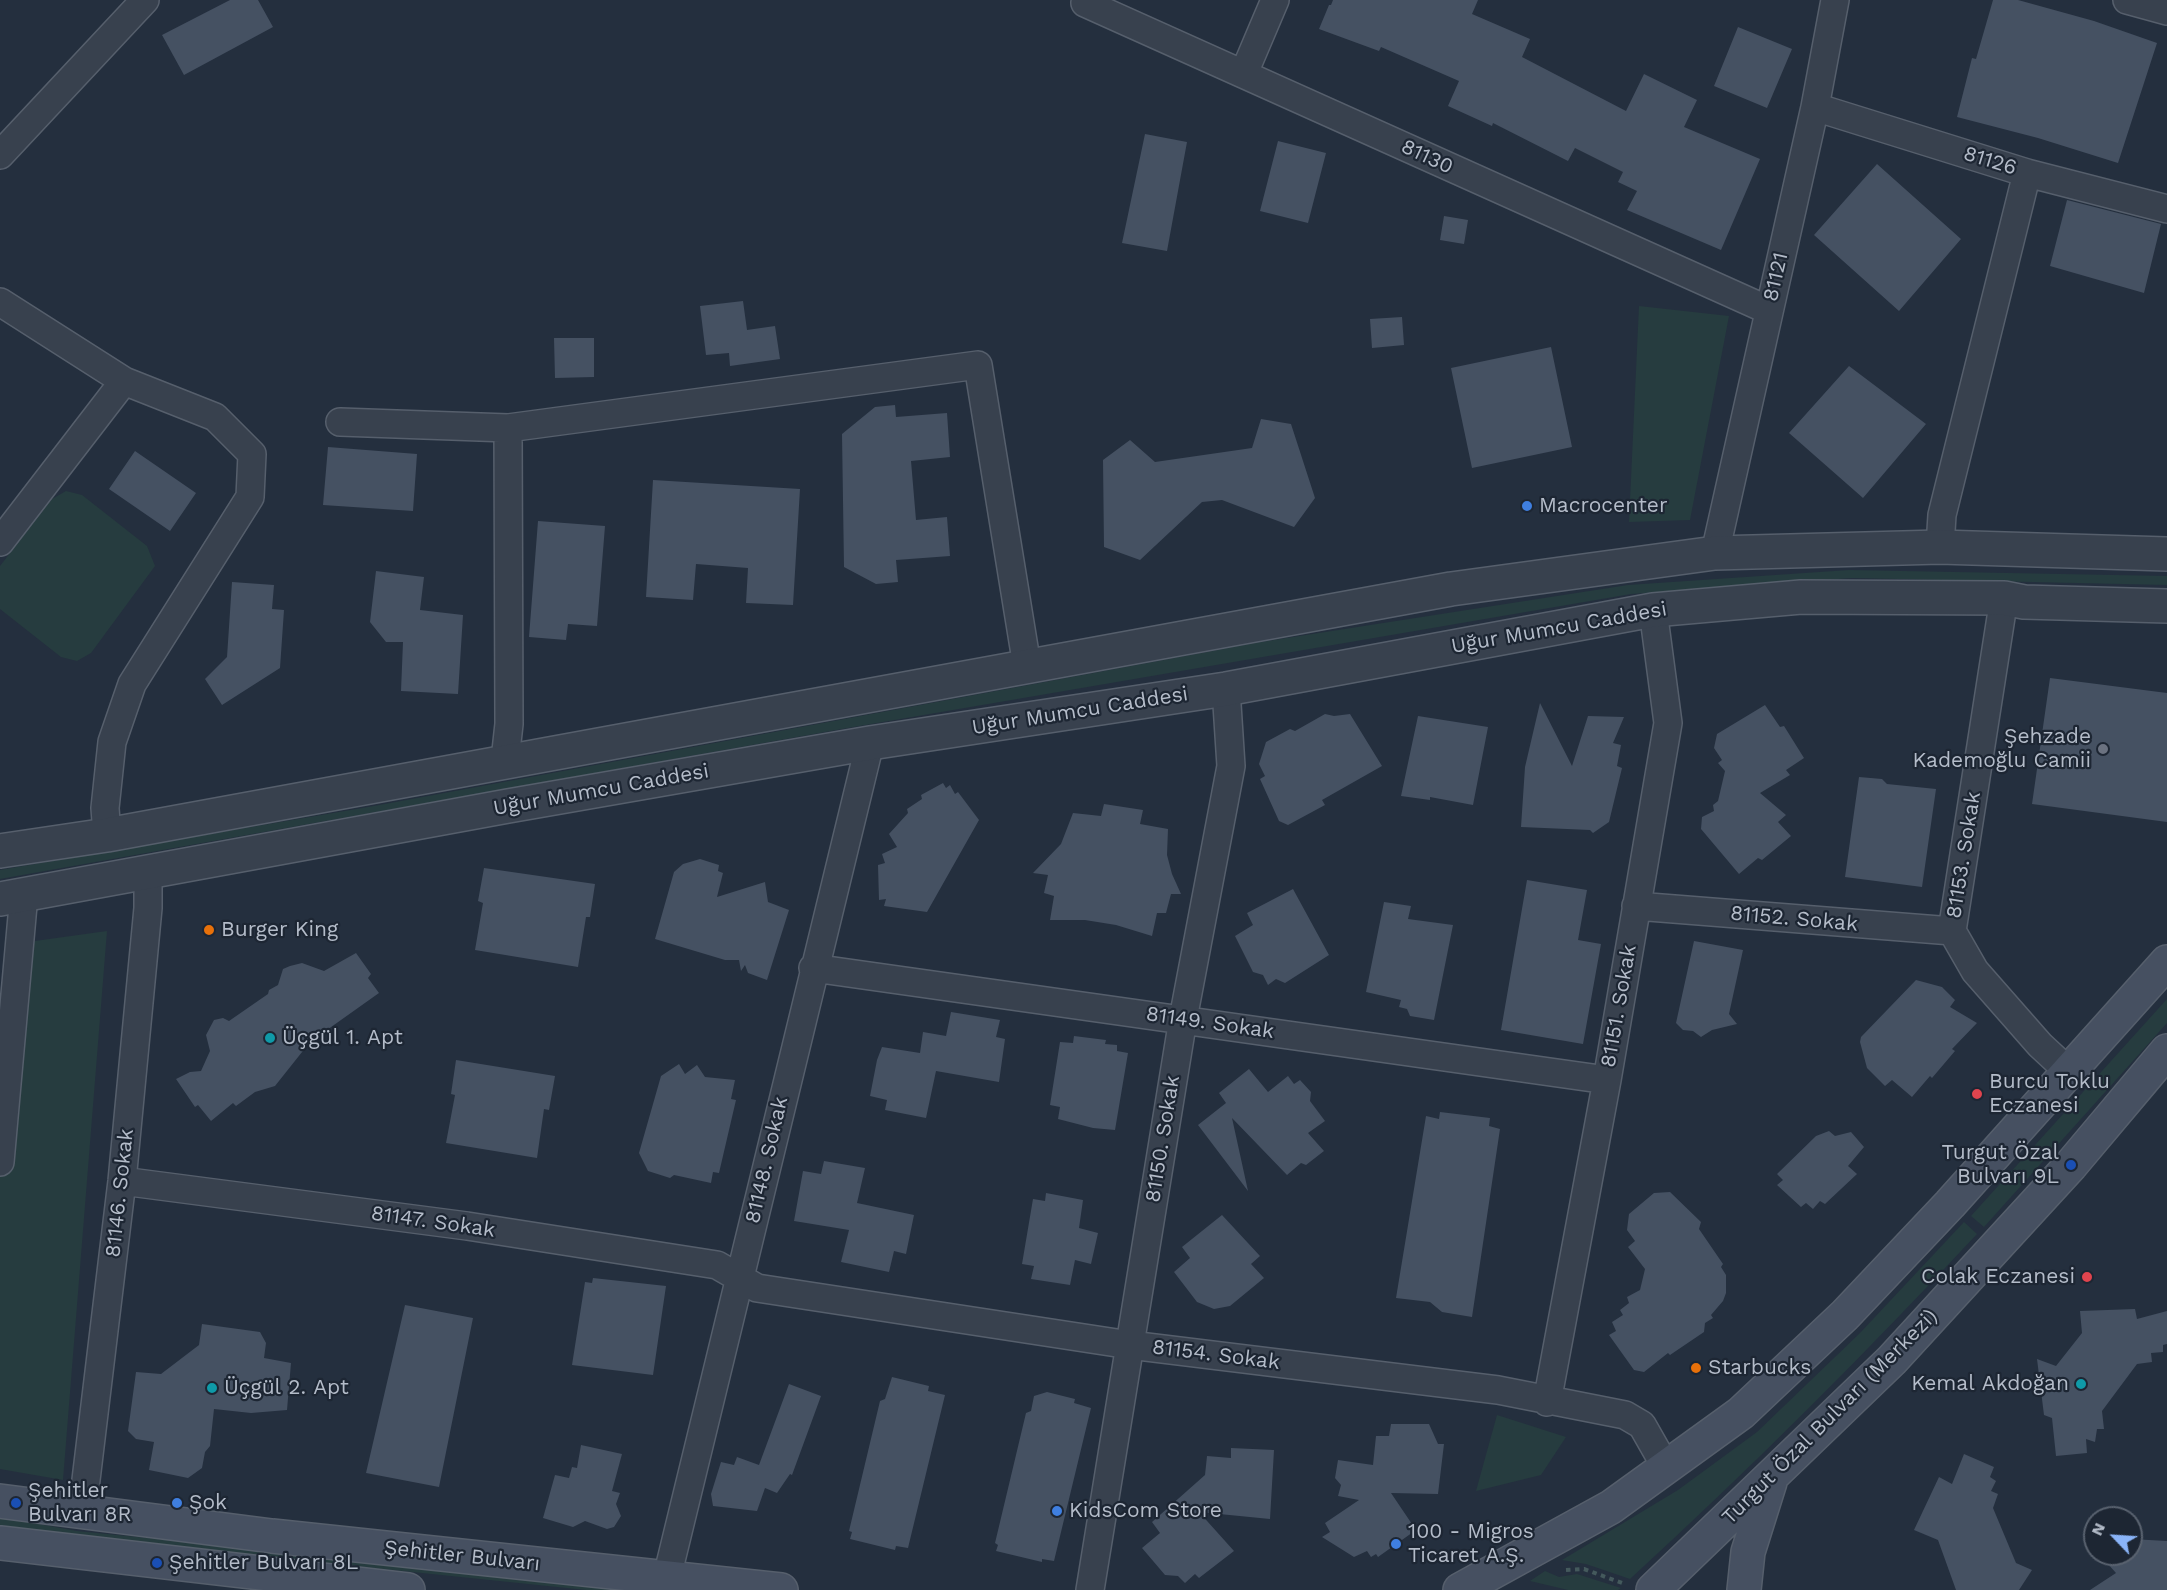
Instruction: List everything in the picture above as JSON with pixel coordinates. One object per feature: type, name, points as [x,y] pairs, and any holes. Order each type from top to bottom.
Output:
[{"type":"main road","points":[[1460,1590],[1611,1507],[1667,1469],[1741,1413],[1845,1315],[1950,1204],[2167,962]]},
{"type":"main road","name":"Turgut Özal Bulvarı (Merkezi)","points":[[1640,1587],[1771,1478],[1892,1360],[2081,1153],[2167,1051]]},
{"type":"main road","points":[[2081,1153],[2167,1076]]},
{"type":"main road","points":[[1744,1590],[1748,1552],[1771,1478]]},
{"type":"main road","name":"Şehitler Bulvarı","points":[[0,1501],[82,1513],[781,1590]]},
{"type":"main road","name":"Şehitler Bulvarı","points":[[0,1543],[331,1586],[408,1590]]},
{"type":"street","points":[[0,155],[145,0]]},
{"type":"street","points":[[1244,73],[1275,0]]},
{"type":"street","points":[[2127,0],[2167,11]]},
{"type":"street","name":"81121","points":[[1716,553],[1768,310],[1815,107],[1830,2]]},
{"type":"street","name":"81130","points":[[1085,3],[1768,310]]},
{"type":"street","name":"81126","points":[[1815,107],[2027,173],[2167,209]]},
{"type":"street","points":[[1940,547],[1942,514],[2027,173]]},
{"type":"street","points":[[0,302],[124,381],[214,417],[252,454],[250,497],[132,684],[112,742],[105,808],[106,835]]},
{"type":"street","points":[[340,422],[508,428],[978,365],[1027,666]]},
{"type":"street","points":[[0,542],[124,381]]},
{"type":"street","points":[[505,760],[509,724],[508,428]]},
{"type":"street","points":[[0,851],[106,835],[505,760],[1450,589],[1716,553],[1940,547],[2167,554]]},
{"type":"street","name":"Uğur Mumcu Caddesi","points":[[12,897],[870,743],[1226,689],[1653,610],[1801,597],[2004,598],[2024,603],[2167,606]]},
{"type":"street","name":"81153. Sokak","points":[[2004,598],[1952,931],[1975,971],[2040,1045],[2068,1071]]},
{"type":"street","name":"81151. Sokak","points":[[1547,1401],[1607,1080],[1668,723],[1653,610]]},
{"type":"street","name":"81150. Sokak","points":[[1090,1590],[1183,1019],[1231,766],[1226,689]]},
{"type":"street","name":"81148. Sokak","points":[[667,1578],[813,968],[870,743]]},
{"type":"street","name":"81146. Sokak","points":[[82,1513],[122,1181],[148,908],[148,872]]},
{"type":"street","points":[[0,1162],[12,897]]},
{"type":"street","name":"81152. Sokak","points":[[1636,906],[1952,931]]},
{"type":"street","name":"81149. Sokak","points":[[813,968],[1607,1080]]},
{"type":"street","name":"81147. Sokak","points":[[122,1181],[467,1226],[717,1265],[740,1276]]},
{"type":"street","name":"81154. Sokak","points":[[740,1276],[757,1288],[1130,1345],[1498,1390],[1625,1415],[1642,1425],[1667,1469]]},
{"type":"path","points":[[1562,1570],[1584,1569],[1640,1587]]},
{"type":"green space","points":[[1639,306],[1729,316],[1690,520],[1629,522]]},
{"type":"green space","points":[[66,491],[82,495],[147,546],[155,566],[91,653],[77,661],[61,657],[0,609],[0,566],[52,499]]},
{"type":"green space","points":[[1849,570],[2167,576],[2167,585],[1852,578],[1631,594],[842,729],[0,879],[0,870],[374,806],[1261,642],[1628,585]]},
{"type":"green space","points":[[107,931],[63,1480],[0,1469],[0,1062],[6,945]]},
{"type":"green space","points":[[2167,999],[2167,1023],[1984,1227],[1971,1216]]},
{"type":"green space","points":[[1964,1222],[1977,1234],[1806,1410],[1630,1579],[1586,1564],[1562,1560],[1678,1490],[1757,1432],[1860,1333]]},
{"type":"green space","points":[[1497,1415],[1566,1437],[1541,1475],[1476,1491]]},
{"type":"green space","points":[[0,1517],[77,1531],[674,1590],[586,1590],[75,1537],[0,1525]]},
{"type":"green space","points":[[1545,1571],[1559,1577],[1577,1574],[1621,1588],[1618,1590],[1568,1590],[1530,1581]]},
{"type":"building","points":[[230,0],[258,0],[273,27],[184,75],[162,35]]},
{"type":"building","points":[[1333,0],[1478,0],[1472,14],[1530,39],[1522,57],[1626,111],[1644,74],[1697,100],[1684,127],[1760,159],[1721,250],[1627,210],[1637,191],[1618,182],[1623,172],[1575,148],[1568,161],[1493,123],[1492,126],[1448,106],[1459,81],[1381,47],[1379,51],[1319,29]]},
{"type":"building","points":[[1993,0],[2018,0],[2094,21],[2157,43],[2118,163],[2038,138],[1957,117],[1972,58],[1976,59]]},
{"type":"building","points":[[1738,27],[1792,49],[1767,108],[1714,86]]},
{"type":"building","points":[[1145,134],[1187,142],[1167,251],[1122,243]]},
{"type":"building","points":[[1278,141],[1326,153],[1308,223],[1260,211]]},
{"type":"building","points":[[1877,164],[1961,239],[1899,311],[1814,235]]},
{"type":"building","points":[[2067,200],[2161,224],[2144,293],[2050,266]]},
{"type":"building","points":[[1444,216],[1468,220],[1464,244],[1440,240]]},
{"type":"building","points":[[743,301],[747,330],[775,326],[780,359],[730,366],[729,353],[706,355],[700,306]]},
{"type":"building","points":[[1402,317],[1404,345],[1372,348],[1370,319]]},
{"type":"building","points":[[554,338],[594,338],[594,377],[555,378]]},
{"type":"building","points":[[1551,347],[1572,447],[1472,468],[1451,368]]},
{"type":"building","points":[[1849,366],[1926,424],[1863,498],[1789,433]]},
{"type":"building","points":[[895,405],[896,417],[947,413],[950,457],[911,461],[916,520],[947,517],[950,556],[896,560],[898,582],[876,584],[844,567],[842,434],[875,407]]},
{"type":"building","points":[[1261,419],[1291,424],[1315,498],[1294,527],[1222,500],[1202,502],[1140,560],[1104,547],[1103,460],[1130,440],[1155,462],[1252,448]]},
{"type":"building","points":[[328,447],[417,454],[413,511],[323,505]]},
{"type":"building","points":[[135,451],[196,493],[170,531],[109,489]]},
{"type":"building","points":[[653,480],[800,489],[793,605],[746,603],[748,568],[696,564],[693,600],[646,597]]},
{"type":"building","points":[[538,521],[605,526],[597,626],[568,624],[566,640],[529,637]]},
{"type":"building","points":[[376,571],[424,577],[420,610],[463,615],[458,694],[401,691],[403,642],[386,642],[370,622]]},
{"type":"building","points":[[232,582],[274,585],[272,609],[284,610],[280,668],[222,705],[205,679],[227,657]]},
{"type":"building","name":"Şehzade Kademoğlu Camii","points":[[2050,678],[2167,693],[2167,822],[2032,804]]},
{"type":"building","points":[[1540,703],[1572,766],[1588,716],[1624,717],[1613,743],[1621,745],[1617,766],[1622,768],[1609,822],[1593,833],[1590,830],[1521,827],[1525,767]]},
{"type":"building","points":[[1765,705],[1780,727],[1784,726],[1804,758],[1786,770],[1790,775],[1760,793],[1786,815],[1778,822],[1791,836],[1762,860],[1758,858],[1739,874],[1701,829],[1702,817],[1714,811],[1713,805],[1718,801],[1725,771],[1718,763],[1722,760],[1714,748],[1717,734]]},
{"type":"building","points":[[1325,714],[1334,716],[1350,714],[1382,766],[1322,800],[1325,805],[1288,825],[1279,821],[1260,779],[1265,776],[1259,764],[1266,742],[1290,729],[1295,731]]},
{"type":"building","points":[[1418,716],[1488,727],[1473,805],[1430,797],[1430,800],[1401,796]]},
{"type":"building","points":[[1859,777],[1882,779],[1887,784],[1936,789],[1922,887],[1845,877]]},
{"type":"building","points":[[943,783],[946,788],[950,785],[955,794],[958,792],[979,820],[927,912],[884,906],[886,899],[879,900],[878,865],[885,863],[882,854],[897,847],[889,834],[908,813],[907,809],[922,799],[921,795]]},
{"type":"building","points":[[1104,804],[1143,810],[1140,824],[1168,829],[1167,855],[1181,894],[1171,894],[1166,913],[1157,913],[1152,936],[1116,925],[1085,920],[1050,920],[1054,896],[1044,893],[1048,875],[1033,873],[1061,844],[1073,813],[1101,816]]},
{"type":"building","points":[[700,859],[719,865],[718,871],[723,873],[717,897],[765,882],[768,902],[789,910],[767,980],[748,973],[745,965],[741,971],[739,960],[725,960],[655,939],[674,872],[683,864]]},
{"type":"building","points":[[484,868],[595,884],[590,917],[586,917],[578,967],[475,950],[483,903],[478,901]]},
{"type":"building","points":[[1527,880],[1587,890],[1578,940],[1601,944],[1583,1044],[1501,1030]]},
{"type":"building","points":[[1293,889],[1329,955],[1285,983],[1276,979],[1268,985],[1263,975],[1253,972],[1235,936],[1253,925],[1247,913]]},
{"type":"building","points":[[1384,902],[1411,906],[1408,919],[1453,925],[1434,1020],[1410,1016],[1407,1009],[1399,1007],[1401,1000],[1366,992]]},
{"type":"building","points":[[1694,941],[1743,950],[1729,1014],[1737,1024],[1712,1030],[1701,1037],[1693,1031],[1683,1030],[1676,1023]]},
{"type":"building","name":"Üçgül 1. Apt","points":[[356,953],[371,974],[368,978],[379,993],[310,1042],[275,1086],[255,1092],[236,1106],[233,1103],[211,1121],[198,1105],[195,1107],[176,1079],[190,1072],[201,1071],[210,1051],[206,1035],[214,1020],[223,1018],[229,1021],[268,994],[269,990],[278,985],[283,969],[302,963],[324,971]]},
{"type":"building","points":[[1916,980],[1942,987],[1955,1000],[1950,1007],[1977,1023],[1952,1049],[1955,1051],[1932,1078],[1930,1076],[1912,1097],[1892,1080],[1885,1086],[1867,1068],[1860,1042],[1861,1037]]},
{"type":"building","points":[[951,1012],[1000,1020],[996,1037],[1005,1039],[999,1082],[936,1071],[926,1118],[885,1110],[887,1100],[870,1096],[882,1047],[920,1053],[923,1032],[946,1036]]},
{"type":"building","points":[[1074,1036],[1106,1040],[1105,1044],[1117,1045],[1117,1051],[1128,1053],[1115,1130],[1093,1128],[1058,1119],[1060,1107],[1050,1105],[1060,1042],[1073,1043]]},
{"type":"building","points":[[456,1060],[555,1076],[549,1110],[544,1109],[537,1158],[446,1143],[455,1095],[451,1094]]},
{"type":"building","points":[[679,1064],[685,1074],[697,1065],[705,1077],[735,1080],[731,1099],[736,1100],[719,1173],[713,1172],[711,1183],[674,1175],[670,1178],[648,1171],[639,1153],[661,1076]]},
{"type":"building","points":[[1249,1069],[1268,1092],[1288,1076],[1294,1084],[1300,1080],[1311,1092],[1310,1101],[1325,1121],[1308,1133],[1324,1151],[1306,1165],[1301,1163],[1287,1175],[1232,1118],[1248,1191],[1198,1125],[1226,1103],[1219,1093]]},
{"type":"building","points":[[1440,1112],[1490,1118],[1489,1126],[1500,1129],[1472,1317],[1442,1312],[1430,1302],[1396,1298],[1426,1116],[1439,1119]]},
{"type":"building","points":[[1829,1131],[1835,1136],[1851,1132],[1864,1147],[1848,1166],[1857,1174],[1825,1204],[1820,1201],[1813,1209],[1806,1203],[1801,1207],[1777,1185],[1783,1180],[1777,1174],[1816,1136]]},
{"type":"building","points":[[824,1161],[865,1168],[857,1203],[914,1215],[906,1254],[894,1251],[889,1272],[841,1262],[849,1230],[794,1221],[803,1171],[821,1174]]},
{"type":"building","points":[[1670,1192],[1701,1222],[1699,1229],[1723,1264],[1721,1267],[1726,1275],[1726,1293],[1723,1301],[1711,1315],[1713,1318],[1705,1323],[1704,1332],[1670,1355],[1668,1353],[1644,1372],[1634,1370],[1609,1335],[1616,1331],[1612,1322],[1623,1315],[1620,1310],[1629,1303],[1627,1297],[1640,1290],[1645,1269],[1628,1247],[1635,1241],[1627,1230],[1629,1214],[1654,1193]]},
{"type":"building","points":[[1046,1193],[1083,1200],[1079,1228],[1098,1233],[1091,1264],[1075,1260],[1070,1285],[1031,1279],[1034,1266],[1022,1264],[1033,1199],[1045,1201]]},
{"type":"building","points":[[1222,1215],[1260,1256],[1251,1264],[1264,1278],[1230,1306],[1214,1309],[1197,1302],[1174,1272],[1190,1258],[1182,1247]]},
{"type":"building","points":[[593,1278],[666,1286],[653,1375],[572,1365],[585,1282],[592,1283]]},
{"type":"building","points":[[405,1305],[473,1318],[439,1487],[366,1473]]},
{"type":"building","name":"Kemal Akdoğan","points":[[2135,1309],[2137,1319],[2167,1311],[2167,1344],[2163,1345],[2163,1352],[2151,1353],[2152,1362],[2137,1364],[2102,1411],[2104,1429],[2097,1429],[2095,1442],[2086,1439],[2087,1453],[2056,1456],[2052,1418],[2044,1415],[2037,1359],[2056,1366],[2082,1333],[2080,1311]]},
{"type":"building","name":"Üçgül 2. Apt","points":[[202,1324],[260,1332],[266,1343],[264,1358],[291,1363],[287,1410],[251,1413],[214,1409],[210,1446],[205,1452],[202,1468],[188,1478],[149,1470],[154,1442],[136,1439],[128,1431],[136,1372],[161,1374],[199,1345]]},
{"type":"building","points":[[892,1377],[929,1386],[928,1391],[945,1395],[908,1548],[896,1546],[895,1550],[850,1539],[852,1532],[849,1531],[880,1401],[885,1399]]},
{"type":"building","points":[[789,1384],[821,1396],[792,1475],[790,1474],[777,1493],[765,1488],[757,1511],[713,1506],[711,1494],[721,1462],[734,1465],[737,1457],[759,1465]]},
{"type":"building","points":[[1047,1392],[1075,1399],[1074,1403],[1091,1408],[1054,1561],[1042,1559],[1042,1562],[996,1551],[998,1545],[995,1543],[1026,1413],[1031,1411],[1034,1396]]},
{"type":"building","points":[[1391,1424],[1429,1424],[1438,1444],[1444,1444],[1438,1494],[1391,1493],[1416,1530],[1378,1557],[1376,1554],[1371,1557],[1367,1551],[1354,1557],[1322,1537],[1330,1532],[1325,1523],[1359,1500],[1338,1496],[1341,1485],[1335,1478],[1338,1460],[1373,1465],[1376,1436],[1389,1436]]},
{"type":"building","points":[[581,1445],[622,1454],[612,1491],[620,1493],[616,1504],[621,1516],[614,1527],[607,1529],[585,1521],[573,1527],[543,1518],[555,1475],[569,1478],[572,1467],[577,1468]]},
{"type":"building","points":[[1231,1448],[1274,1450],[1270,1519],[1199,1512],[1234,1551],[1199,1578],[1195,1574],[1185,1583],[1178,1576],[1165,1575],[1142,1548],[1160,1533],[1152,1522],[1205,1475],[1207,1456],[1231,1458]]},
{"type":"building","name":"Kemal Akdoğan","points":[[1964,1454],[1994,1467],[1990,1477],[1996,1481],[1991,1491],[1998,1494],[1993,1508],[2016,1563],[2032,1570],[2019,1590],[1956,1590],[1938,1540],[1914,1530],[1939,1477],[1952,1484]]},
{"type":"building","points":[[2143,1540],[2167,1541],[2167,1590],[2090,1590],[2116,1573],[2110,1566],[2143,1566]]},
{"type":"place","name":"Macrocenter","points":[[1527,506]]},
{"type":"place","name":"Şehzade Kademoğlu Camii","points":[[2103,749]]},
{"type":"place","name":"Burger King","points":[[209,930]]},
{"type":"place","name":"Üçgül 1. Apt","points":[[270,1038]]},
{"type":"place","name":"Burcu Toklu Eczanesi","points":[[1977,1094]]},
{"type":"place","name":"Turgut Özal Bulvarı 9L","points":[[2071,1165]]},
{"type":"place","name":"Colak Eczanesi","points":[[2087,1277]]},
{"type":"place","name":"Starbucks","points":[[1696,1368]]},
{"type":"place","name":"Kemal Akdoğan","points":[[2081,1384]]},
{"type":"place","name":"Üçgül 2. Apt","points":[[212,1388]]},
{"type":"place","name":"Şehitler Bulvarı 8R","points":[[16,1503]]},
{"type":"place","name":"Şok","points":[[177,1503]]},
{"type":"place","name":"KidsCom Store","points":[[1057,1511]]},
{"type":"place","name":"100 - Migros Ticaret A.Ş.","points":[[1396,1544]]},
{"type":"place","name":"Şehitler Bulvarı 8L","points":[[157,1563]]}]
